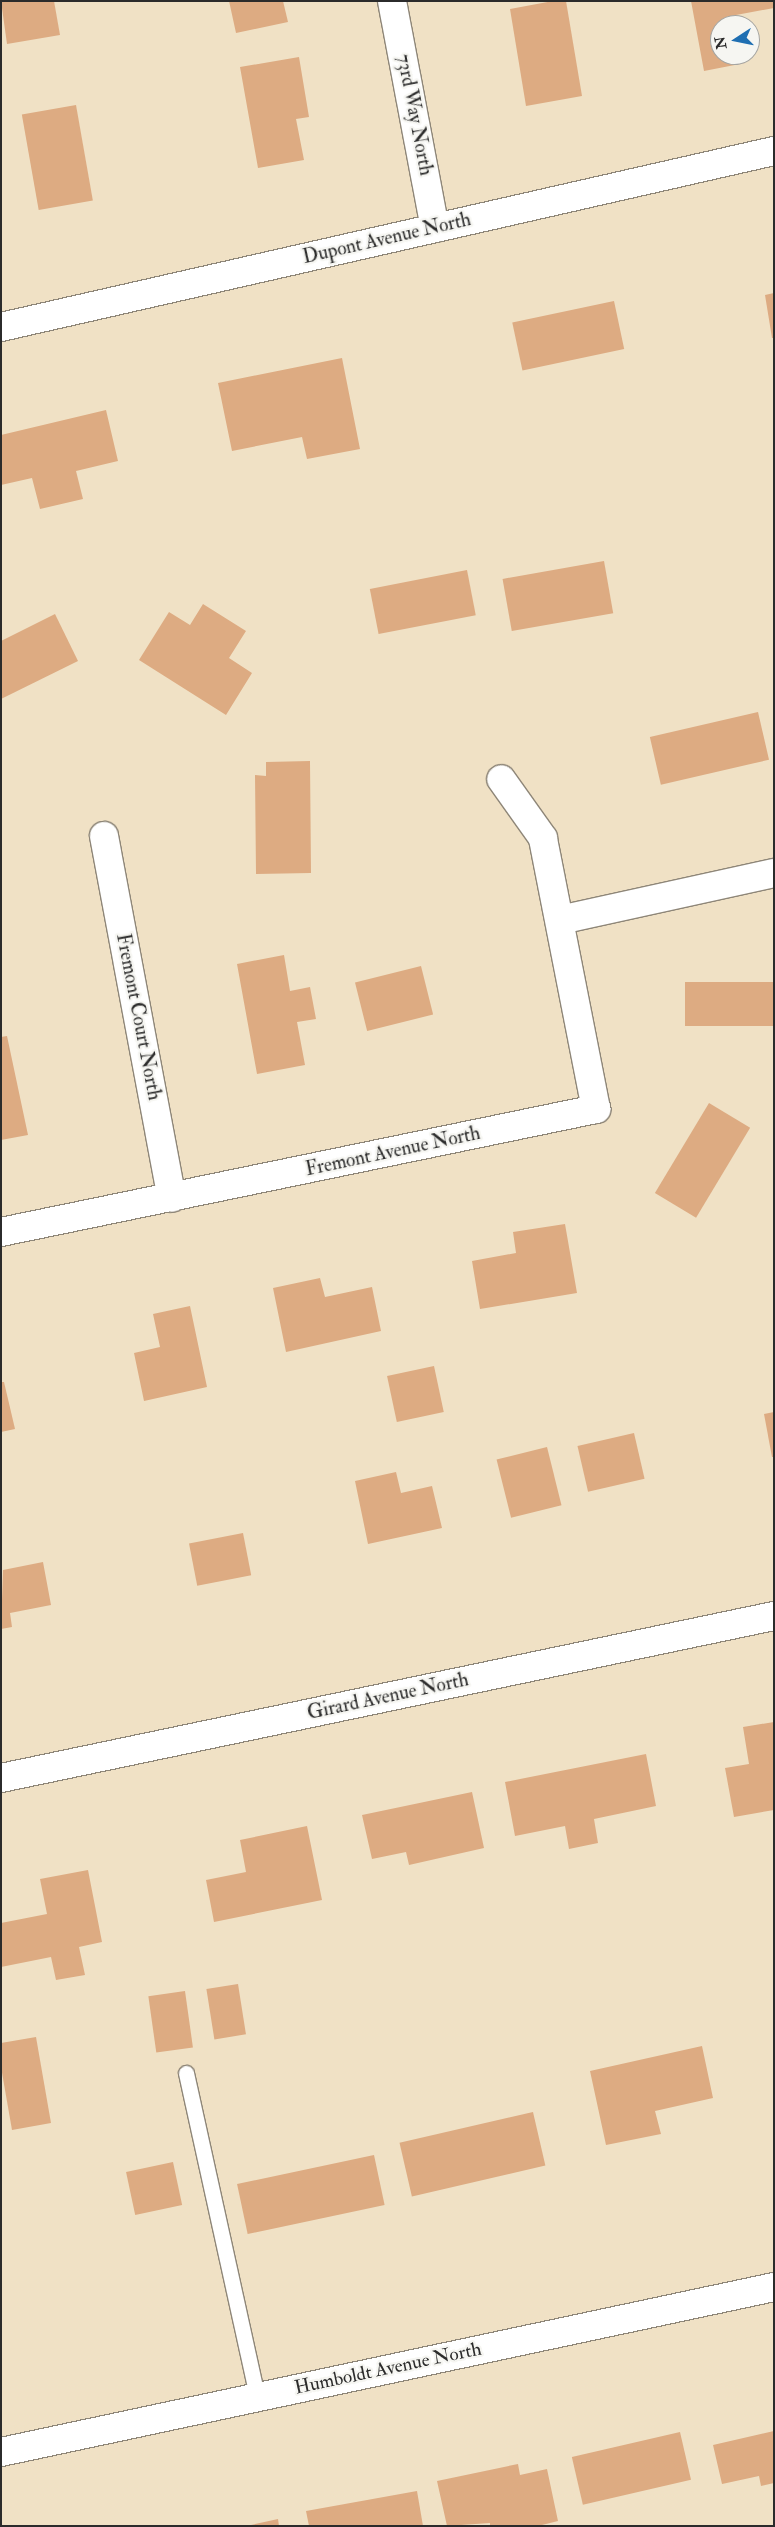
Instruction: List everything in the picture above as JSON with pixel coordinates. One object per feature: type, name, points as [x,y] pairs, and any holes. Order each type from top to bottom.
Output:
[{"type":"street","name":"73rd Way North","points":[[392,1],[435,228]]},
{"type":"street","name":"Dupont Avenue North","points":[[1,327],[774,151]]},
{"type":"street","name":"Fremont Avenue North","points":[[1,1232],[596,1109],[543,838],[501,780]]},
{"type":"street","name":"Fremont Court North","points":[[104,836],[172,1198]]},
{"type":"street","points":[[560,920],[774,873]]},
{"type":"street","name":"Girard Avenue North","points":[[1,1778],[774,1616]]},
{"type":"street","name":"Humboldt Avenue North","points":[[1,2452],[774,2287]]},
{"type":"lane","points":[[186,2073],[256,2397]]},
{"type":"building","points":[[1,1],[54,1],[60,35],[7,44]]},
{"type":"building","points":[[229,1],[283,1],[288,22],[236,33]]},
{"type":"building","points":[[553,1],[566,1],[582,96],[526,106],[510,9]]},
{"type":"building","points":[[691,1],[774,1],[774,8],[736,15],[710,15],[710,65],[735,65],[704,71]]},
{"type":"building","points":[[299,57],[309,117],[296,119],[304,160],[258,168],[240,67]]},
{"type":"building","points":[[76,105],[93,201],[39,210],[22,115]]},
{"type":"building","points":[[774,293],[774,338],[772,338],[765,295]]},
{"type":"building","points":[[614,301],[624,349],[522,371],[512,323]]},
{"type":"building","points":[[342,358],[360,449],[307,459],[302,437],[232,451],[218,383]]},
{"type":"building","points":[[106,410],[118,461],[76,471],[83,499],[40,509],[32,478],[1,485],[1,435]]},
{"type":"building","points":[[604,561],[613,613],[512,631],[503,579]]},
{"type":"building","points":[[467,570],[476,615],[379,634],[370,589]]},
{"type":"building","points":[[203,604],[246,631],[229,658],[252,673],[226,715],[139,660],[169,612],[190,625]]},
{"type":"building","points":[[55,614],[78,661],[1,699],[1,641]]},
{"type":"building","points":[[758,712],[769,760],[661,785],[650,737]]},
{"type":"building","points":[[310,761],[311,873],[256,874],[255,775],[266,776],[266,762]]},
{"type":"building","points":[[284,955],[290,991],[310,987],[316,1019],[297,1022],[305,1065],[257,1074],[237,964]]},
{"type":"building","points":[[421,966],[433,1015],[367,1031],[355,982]]},
{"type":"building","points":[[685,982],[774,982],[774,1026],[685,1026]]},
{"type":"building","points":[[7,1036],[28,1135],[1,1140],[1,1037]]},
{"type":"building","points":[[709,1103],[750,1128],[696,1218],[655,1193]]},
{"type":"building","points":[[565,1224],[577,1293],[480,1309],[472,1261],[516,1253],[513,1232]]},
{"type":"building","points":[[320,1278],[325,1297],[372,1287],[381,1331],[286,1352],[273,1288]]},
{"type":"building","points":[[190,1306],[207,1387],[144,1401],[134,1353],[160,1347],[153,1314]]},
{"type":"building","points":[[434,1366],[444,1412],[397,1422],[387,1376]]},
{"type":"building","points":[[1,1382],[4,1382],[15,1429],[1,1432]]},
{"type":"building","points":[[774,1412],[774,1457],[772,1457],[764,1414]]},
{"type":"building","points":[[634,1433],[645,1479],[588,1492],[577,1446]]},
{"type":"building","points":[[547,1447],[562,1505],[511,1518],[497,1460]]},
{"type":"building","points":[[396,1472],[401,1493],[432,1486],[442,1528],[368,1544],[355,1481]]},
{"type":"building","points":[[243,1533],[251,1575],[197,1586],[189,1543]]},
{"type":"building","points":[[43,1562],[51,1605],[10,1613],[12,1627],[1,1629],[3,1570]]},
{"type":"building","points":[[774,1722],[774,1810],[734,1817],[725,1768],[749,1764],[743,1727]]},
{"type":"building","points":[[646,1754],[656,1806],[594,1819],[598,1843],[569,1849],[565,1826],[515,1836],[505,1782]]},
{"type":"building","points":[[472,1792],[484,1848],[409,1865],[406,1852],[372,1859],[362,1815]]},
{"type":"building","points":[[307,1826],[322,1900],[214,1922],[206,1880],[246,1872],[240,1840]]},
{"type":"building","points":[[88,1870],[102,1942],[79,1947],[85,1975],[56,1980],[51,1957],[1,1967],[1,1923],[47,1914],[40,1879]]},
{"type":"building","points":[[238,1984],[246,2034],[214,2039],[206,1989]]},
{"type":"building","points":[[185,1991],[193,2047],[156,2053],[148,1996]]},
{"type":"building","points":[[36,2037],[51,2123],[12,2130],[1,2067],[1,2043]]},
{"type":"building","points":[[702,2046],[713,2098],[655,2111],[661,2134],[606,2145],[590,2071]]},
{"type":"building","points":[[533,2112],[545,2166],[412,2196],[400,2143]]},
{"type":"building","points":[[374,2155],[385,2205],[248,2234],[237,2184]]},
{"type":"building","points":[[173,2162],[182,2205],[135,2215],[126,2172]]},
{"type":"building","points":[[774,2431],[774,2483],[761,2486],[759,2476],[722,2484],[713,2445]]},
{"type":"building","points":[[680,2432],[691,2480],[583,2505],[572,2457]]},
{"type":"building","points":[[518,2464],[520,2475],[547,2469],[558,2521],[538,2526],[490,2526],[490,2523],[447,2526],[437,2481]]},
{"type":"building","points":[[417,2491],[423,2526],[309,2526],[306,2511]]},
{"type":"building","points":[[278,2519],[279,2526],[251,2526],[251,2525]]}]
